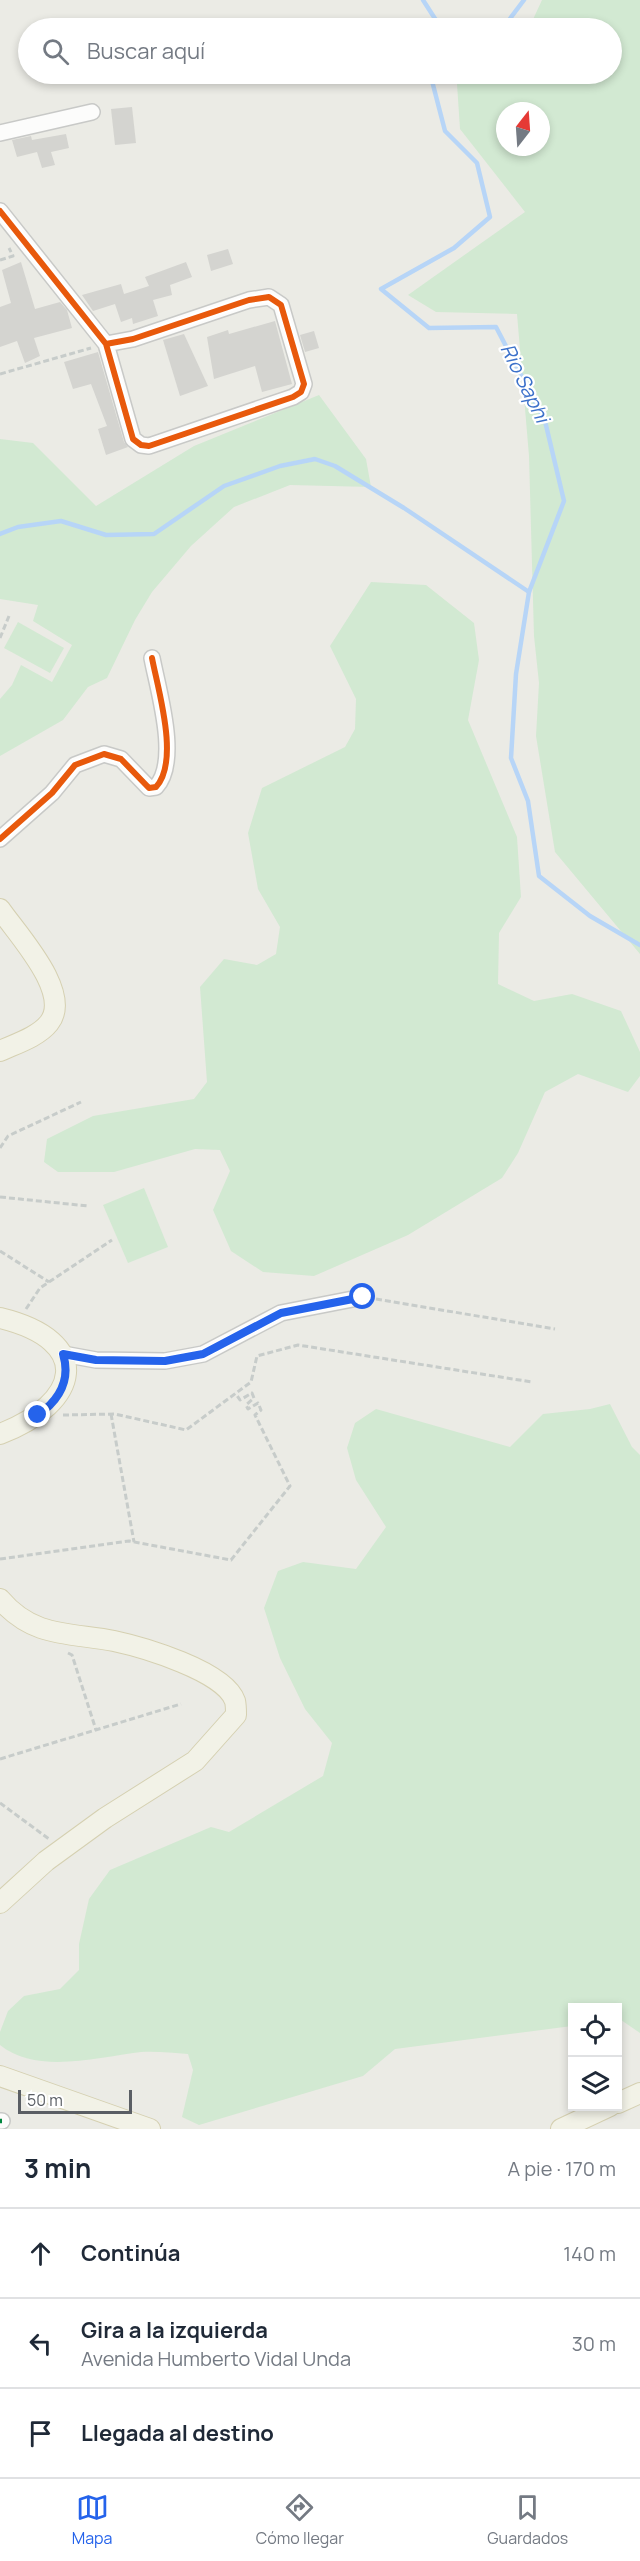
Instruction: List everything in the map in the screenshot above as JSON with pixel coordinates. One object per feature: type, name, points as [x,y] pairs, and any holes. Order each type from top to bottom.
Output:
[{"type":"main road","points":[[0,1052],[50,1023],[55,1002],[53,989],[38,962],[2,915]]},
{"type":"main road","points":[[0,1434],[21,1426],[54,1401],[63,1387],[67,1366],[63,1354],[48,1338],[9,1320]]},
{"type":"main road","points":[[0,1599],[22,1619],[41,1628],[112,1641],[174,1659],[199,1670],[222,1686],[235,1700],[236,1715],[195,1761],[105,1818],[46,1861],[0,1903]]},
{"type":"main road","points":[[0,2076],[150,2129]]},
{"type":"main road","points":[[622,2101],[640,2093]]},
{"type":"main road","points":[[561,2129],[599,2111]]},
{"type":"street","points":[[0,133],[92,112]]},
{"type":"street","points":[[0,211],[106,344],[133,439],[141,446],[148,446],[293,397],[301,392],[304,384],[281,305],[269,297],[249,300],[133,339],[106,344]]},
{"type":"street","points":[[0,839],[52,793],[75,765],[105,753],[121,759],[149,788],[156,787],[161,782],[166,762],[167,739],[152,658]]},
{"type":"street","points":[[63,1354],[96,1360],[165,1361],[203,1354],[281,1313],[363,1297]]},
{"type":"path","points":[[0,374],[106,344]]},
{"type":"path","points":[[0,638],[9,616]]},
{"type":"path","points":[[0,1148],[8,1136],[81,1102]]},
{"type":"path","points":[[0,1197],[88,1206]]},
{"type":"path","points":[[9,1320],[40,1288],[112,1240]]},
{"type":"path","points":[[0,1251],[50,1282]]},
{"type":"path","points":[[363,1297],[555,1329]]},
{"type":"path","points":[[38,1415],[111,1414],[186,1430],[251,1382],[257,1356],[298,1345],[532,1382]]},
{"type":"path","points":[[0,1559],[134,1542],[231,1560],[290,1486],[255,1415],[261,1410],[258,1403],[248,1409],[246,1405],[254,1398],[252,1393],[240,1400],[236,1394]]},
{"type":"path","points":[[111,1414],[134,1542]]},
{"type":"path","points":[[64,1651],[72,1655],[96,1730]]},
{"type":"path","points":[[0,1759],[181,1704]]},
{"type":"path","points":[[0,1803],[63,1850]]},
{"type":"green space","points":[[542,0],[640,0],[640,954],[555,852],[536,736],[539,683],[534,636],[529,456],[517,314],[436,312],[408,295],[525,212],[460,129],[457,84],[622,84],[622,18],[534,18]]},
{"type":"green space","points":[[319,395],[366,459],[371,487],[290,485],[234,507],[191,546],[152,592],[135,620],[107,678],[88,687],[63,720],[0,756],[0,699],[12,685],[21,665],[52,682],[72,645],[33,621],[38,605],[0,599],[0,439],[33,443],[96,506],[194,446]]},
{"type":"green space","points":[[371,582],[426,585],[474,623],[479,660],[468,720],[517,837],[521,897],[499,933],[498,984],[534,1001],[572,994],[621,1011],[640,1052],[640,1076],[628,1092],[578,1074],[545,1092],[518,1153],[502,1178],[408,1235],[314,1276],[263,1272],[231,1251],[213,1210],[230,1171],[220,1150],[195,1149],[114,1172],[58,1172],[44,1162],[47,1139],[93,1116],[194,1099],[207,1082],[200,987],[224,959],[257,965],[276,954],[280,927],[258,889],[248,833],[262,788],[345,747],[355,729],[356,699],[330,646]]},
{"type":"green space","points":[[18,622],[64,648],[50,673],[4,648]]},
{"type":"green space","points":[[144,1188],[168,1247],[128,1263],[103,1205]]},
{"type":"green space","points":[[610,1404],[632,1447],[640,1455],[640,2033],[622,2021],[622,2003],[568,2003],[568,2027],[395,2049],[363,2076],[199,2125],[182,2117],[193,2070],[188,2054],[141,2052],[87,2060],[50,2062],[15,2054],[0,2045],[0,2032],[8,2011],[24,1996],[60,1989],[79,1970],[79,1944],[89,1899],[110,1870],[211,1827],[229,1832],[323,1776],[332,1743],[305,1709],[280,1658],[264,1608],[278,1571],[303,1562],[356,1569],[386,1527],[356,1480],[347,1448],[355,1423],[376,1409],[510,1447],[543,1414],[590,1409]]},
{"type":"building","points":[[132,107],[136,143],[115,145],[111,109]]},
{"type":"building","points":[[66,134],[69,148],[51,152],[55,165],[42,168],[37,152],[17,157],[12,140],[31,136],[32,140]]},
{"type":"building","points":[[228,249],[233,264],[211,271],[207,255]]},
{"type":"building","points":[[21,262],[35,309],[60,302],[67,310],[72,328],[34,338],[40,356],[25,363],[17,341],[0,347],[0,307],[11,303],[2,270]]},
{"type":"building","points":[[186,262],[192,277],[170,285],[172,295],[153,300],[158,316],[133,324],[132,318],[121,322],[115,304],[93,311],[82,295],[121,284],[124,294],[149,286],[145,277]]},
{"type":"building","points":[[275,321],[292,384],[262,392],[255,366],[214,379],[207,337],[228,330],[229,334]]},
{"type":"building","points":[[314,331],[319,348],[305,352],[300,335]]},
{"type":"building","points":[[184,334],[208,386],[180,396],[163,340]]},
{"type":"building","points":[[98,352],[124,442],[128,447],[106,455],[98,429],[107,426],[91,384],[73,389],[64,362]]},
{"type":"waterway","points":[[423,0],[435,18]]},
{"type":"waterway","points":[[510,18],[524,0]]},
{"type":"waterway","name":"Rio Saphi","points":[[433,84],[445,131],[477,163],[490,217],[454,248],[381,289],[429,328],[496,327],[545,421],[564,501],[529,592],[516,674],[511,758],[528,801],[539,876],[590,916],[640,945]]},
{"type":"waterway","points":[[0,534],[18,527],[61,521],[106,535],[154,534],[224,486],[280,466],[315,459],[335,466],[404,508],[529,592]]},
{"type":"cycle path","points":[[0,211],[106,344],[133,339],[249,300],[269,297],[281,305],[304,384],[301,392],[293,397],[149,446],[141,445],[133,439],[106,344]]},
{"type":"cycle path","points":[[0,839],[52,793],[75,765],[104,754],[121,759],[149,788],[156,787],[163,775],[167,743],[152,658]]},
{"type":"cycle path","points":[[63,1354],[96,1360],[165,1361],[203,1354],[281,1313],[363,1297]]},
{"type":"route","points":[[38,1415],[54,1401],[63,1387],[67,1366],[63,1354],[96,1360],[165,1361],[203,1354],[281,1313],[363,1297]]}]
